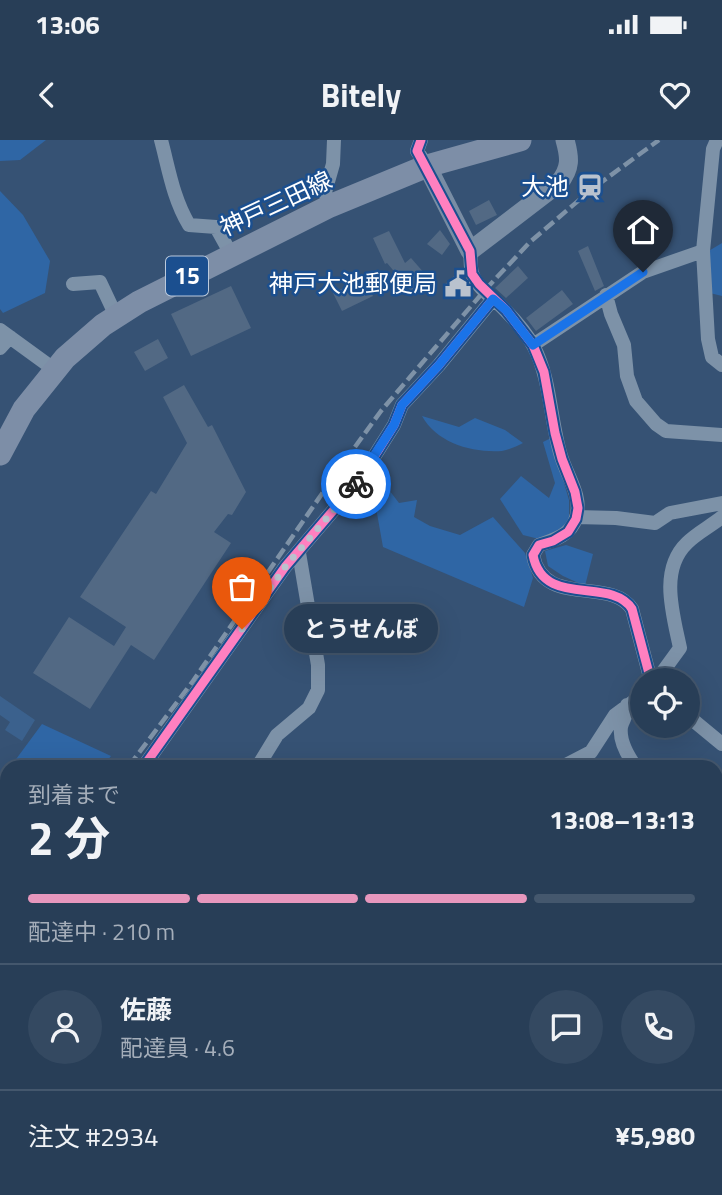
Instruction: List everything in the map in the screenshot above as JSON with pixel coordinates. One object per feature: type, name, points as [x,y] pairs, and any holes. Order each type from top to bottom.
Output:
[{"type":"main road","name":"神戸三田線","points":[[0,454],[24,409],[55,370],[84,341],[116,316],[166,286],[330,206],[427,166],[520,140]]},
{"type":"street","points":[[161,140],[180,210],[190,225],[216,227],[231,254]]},
{"type":"street","points":[[330,206],[325,192],[334,164],[334,140]]},
{"type":"street","points":[[421,140],[417,151],[470,251],[472,274],[506,310],[533,345],[544,372],[562,459],[575,492],[576,517],[568,532],[539,545],[533,555],[535,567],[544,577],[561,587],[627,601],[632,609],[650,668]]},
{"type":"street","points":[[470,251],[559,183],[570,162],[565,140]]},
{"type":"street","points":[[717,140],[713,149],[703,251],[708,340],[712,357],[722,365]]},
{"type":"street","points":[[533,345],[643,272],[703,251]]},
{"type":"street","points":[[72,284],[100,282],[116,316]]},
{"type":"street","points":[[606,295],[624,345],[627,376],[636,401],[656,424],[666,431],[722,435]]},
{"type":"street","points":[[148,760],[285,567],[360,480],[394,425],[402,405],[493,299]]},
{"type":"street","points":[[3,338],[55,370]]},
{"type":"street","points":[[576,517],[655,523],[670,513],[722,503]]},
{"type":"street","points":[[664,668],[680,648],[670,592],[673,564],[688,541],[721,521]]},
{"type":"street","points":[[262,760],[277,735],[309,708],[318,690],[318,665],[299,553]]},
{"type":"street","points":[[576,760],[591,752],[615,715],[630,703]]},
{"type":"street","points":[[627,705],[628,715],[621,726],[622,737],[631,760]]},
{"type":"street","points":[[700,726],[722,744]]},
{"type":"shaded area","points":[[0,140],[46,140],[20,160],[0,161]]},
{"type":"shaded area","points":[[0,191],[23,215],[50,261],[45,293],[3,313],[0,309]]},
{"type":"shaded area","points":[[722,243],[722,296],[710,293],[707,252]]},
{"type":"shaded area","points":[[422,416],[459,427],[475,418],[505,430],[523,443],[502,451],[467,448],[437,433]]},
{"type":"shaded area","points":[[551,438],[569,500],[569,525],[543,540],[523,535],[500,499],[521,476],[549,498],[555,483],[543,442]]},
{"type":"shaded area","points":[[383,482],[399,503],[417,500],[414,517],[430,526],[460,535],[493,517],[525,553],[533,578],[524,607],[383,547],[373,491]]},
{"type":"shaded area","points":[[566,545],[593,554],[585,586],[548,566],[545,551]]},
{"type":"shaded area","points":[[0,696],[35,720],[22,741],[5,730],[10,722],[0,715]]},
{"type":"shaded area","points":[[42,724],[111,756],[108,760],[15,760]]},
{"type":"building","points":[[489,200],[497,215],[476,225],[469,211]]},
{"type":"building","points":[[440,230],[450,244],[442,255],[427,244]]},
{"type":"building","points":[[389,231],[405,263],[411,258],[432,282],[415,296],[387,263],[385,264],[373,238]]},
{"type":"building","points":[[588,246],[604,286],[595,291],[578,251]]},
{"type":"building","points":[[518,266],[528,278],[506,298],[495,288]]},
{"type":"building","points":[[461,270],[466,284],[453,295],[444,285]]},
{"type":"building","points":[[364,278],[373,296],[342,311],[333,293]]},
{"type":"building","points":[[231,286],[251,328],[191,356],[171,314]]},
{"type":"building","points":[[562,290],[573,304],[536,331],[526,318]]},
{"type":"building","points":[[158,339],[168,358],[145,371],[134,352]]},
{"type":"building","points":[[184,385],[208,427],[212,425],[246,492],[232,515],[228,514],[214,532],[231,543],[154,660],[131,645],[90,709],[33,673],[69,617],[114,646],[126,627],[80,597],[151,491],[156,494],[187,443],[163,397]]},
{"type":"railway","points":[[134,760],[193,681],[381,411],[530,242],[592,189],[659,140]]},
{"type":"cycle path","points":[[421,140],[417,151],[470,251],[472,274],[506,310],[533,345],[544,372],[555,433],[578,508],[576,519],[568,532],[539,545],[533,555],[539,571],[550,582],[563,587],[609,594],[622,599],[632,609],[648,668]]},
{"type":"cycle path","points":[[148,760],[285,567],[360,479],[394,425],[402,405],[493,299]]},
{"type":"way so far","points":[[242,629],[285,567],[356,484]]},
{"type":"place","name":"大池","points":[[590,187]]},
{"type":"place","name":"神戸大池郵便局","points":[[458,284]]},
{"type":"place","name":"とうせんぼ","points":[[242,629]]},
{"type":"route","points":[[356,484],[394,425],[402,405],[493,299],[506,310],[533,345],[643,272]]}]
